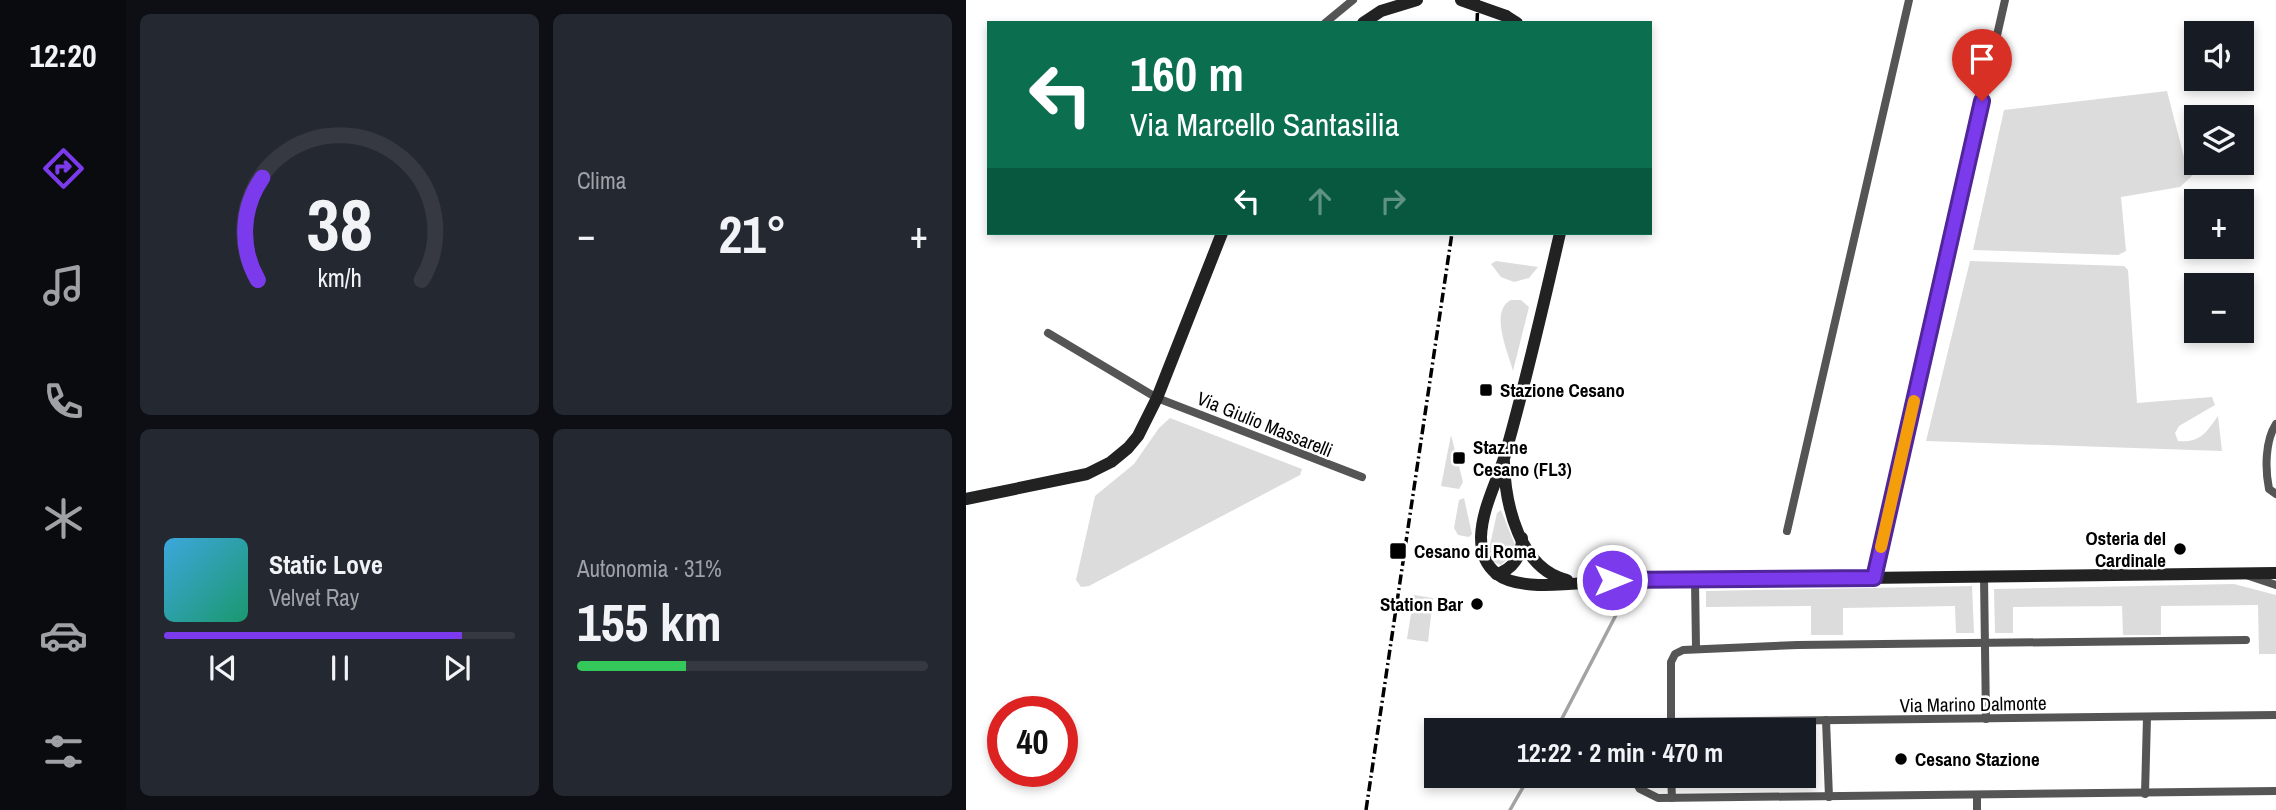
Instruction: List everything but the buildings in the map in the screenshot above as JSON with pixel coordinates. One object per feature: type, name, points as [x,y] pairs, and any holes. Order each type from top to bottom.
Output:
[{"type":"street","points":[[1327,21],[1353,0]]},
{"type":"street","points":[[1366,21],[1381,11],[1417,0]]},
{"type":"street","points":[[1461,0],[1512,20]]},
{"type":"street","points":[[1787,531],[1909,0]]},
{"type":"street","points":[[1874,578],[2005,0]]},
{"type":"street","points":[[966,499],[1099,469],[1118,458],[1134,442],[1157,398],[1221,235]]},
{"type":"street","points":[[1560,235],[1504,458],[1490,494],[1481,535],[1483,555],[1496,574],[1520,583],[2276,573]]},
{"type":"street","name":"Via Giulio Massarelli","points":[[1048,332],[1157,398],[1362,477]]},
{"type":"street","points":[[2276,424],[2269,435],[2267,477],[2269,489],[2276,494]]},
{"type":"street","points":[[1504,458],[1507,498],[1522,537],[1548,572],[1574,582]]},
{"type":"street","points":[[1496,574],[1515,563],[1521,551],[1522,537]]},
{"type":"street","points":[[2240,573],[2276,585]]},
{"type":"street","points":[[1984,577],[1986,719]]},
{"type":"street","points":[[1695,580],[1696,648]]},
{"type":"street","points":[[1671,718],[1672,659],[1680,651],[1696,648],[2246,639]]},
{"type":"street","name":"Via Marino Dalmonte","points":[[1816,720],[2276,715]]},
{"type":"street","points":[[2145,794],[2147,717]]},
{"type":"street","points":[[1826,720],[1829,797]]},
{"type":"street","points":[[1639,788],[1652,797],[1671,798],[2276,791]]},
{"type":"street","points":[[1671,788],[1671,798]]},
{"type":"street","points":[[1977,795],[1977,810]]},
{"type":"shaded area","points":[[2167,91],[2184,157],[2184,175],[2193,175],[2180,187],[2121,197],[2126,251],[2118,255],[1973,250],[2004,110]]},
{"type":"shaded area","points":[[1496,261],[1538,267],[1529,278],[1514,282],[1501,277],[1491,264]]},
{"type":"shaded area","points":[[1970,261],[2124,266],[2128,270],[2137,403],[2212,397],[2215,405],[2179,426],[2175,433],[2178,441],[2192,440],[2206,432],[2218,416],[2222,451],[1926,441]]},
{"type":"shaded area","points":[[1511,300],[1521,300],[1529,307],[1513,371],[1501,322],[1501,313]]},
{"type":"shaded area","points":[[1170,418],[1302,469],[1300,475],[1089,586],[1081,587],[1076,580],[1095,496],[1134,464],[1159,428]]},
{"type":"shaded area","points":[[1451,435],[1463,482],[1459,489],[1441,486]]},
{"type":"shaded area","points":[[1464,498],[1472,534],[1469,537],[1458,535],[1454,528],[1459,500]]},
{"type":"shaded area","points":[[1501,510],[1517,550],[1501,565],[1493,562],[1489,549],[1497,513]]},
{"type":"shaded area","points":[[2234,584],[2276,595],[2276,654],[2259,654],[2258,605],[2161,606],[2161,635],[2123,635],[2122,606],[2013,607],[2013,633],[1995,633],[1994,589]]},
{"type":"shaded area","points":[[1972,586],[1974,633],[1956,633],[1955,606],[1843,608],[1843,635],[1811,635],[1811,606],[1706,607],[1706,591]]},
{"type":"shaded area","points":[[1414,595],[1433,598],[1428,642],[1407,639]]},
{"type":"waterway","points":[[1562,718],[1617,613]]},
{"type":"waterway","points":[[1510,810],[1523,788]]},
{"type":"railway","points":[[1477,21],[1478,0]]},
{"type":"railway","points":[[1366,810],[1452,235]]},
{"type":"slow traffic","points":[[1881,547],[1914,401]]},
{"type":"place","name":"Stazione Cesano","points":[[1486,390]]},
{"type":"place","name":"Staz.ne Cesano (FL3)","points":[[1459,458]]},
{"type":"place","name":"Osteria del Cardinale","points":[[2180,549]]},
{"type":"place","name":"Cesano di Roma","points":[[1398,551]]},
{"type":"place","name":"Station Bar","points":[[1477,604]]},
{"type":"place","name":"Cesano Stazione","points":[[1901,759]]},
{"type":"route","points":[[1612,580],[1874,578],[1982,101]]}]
